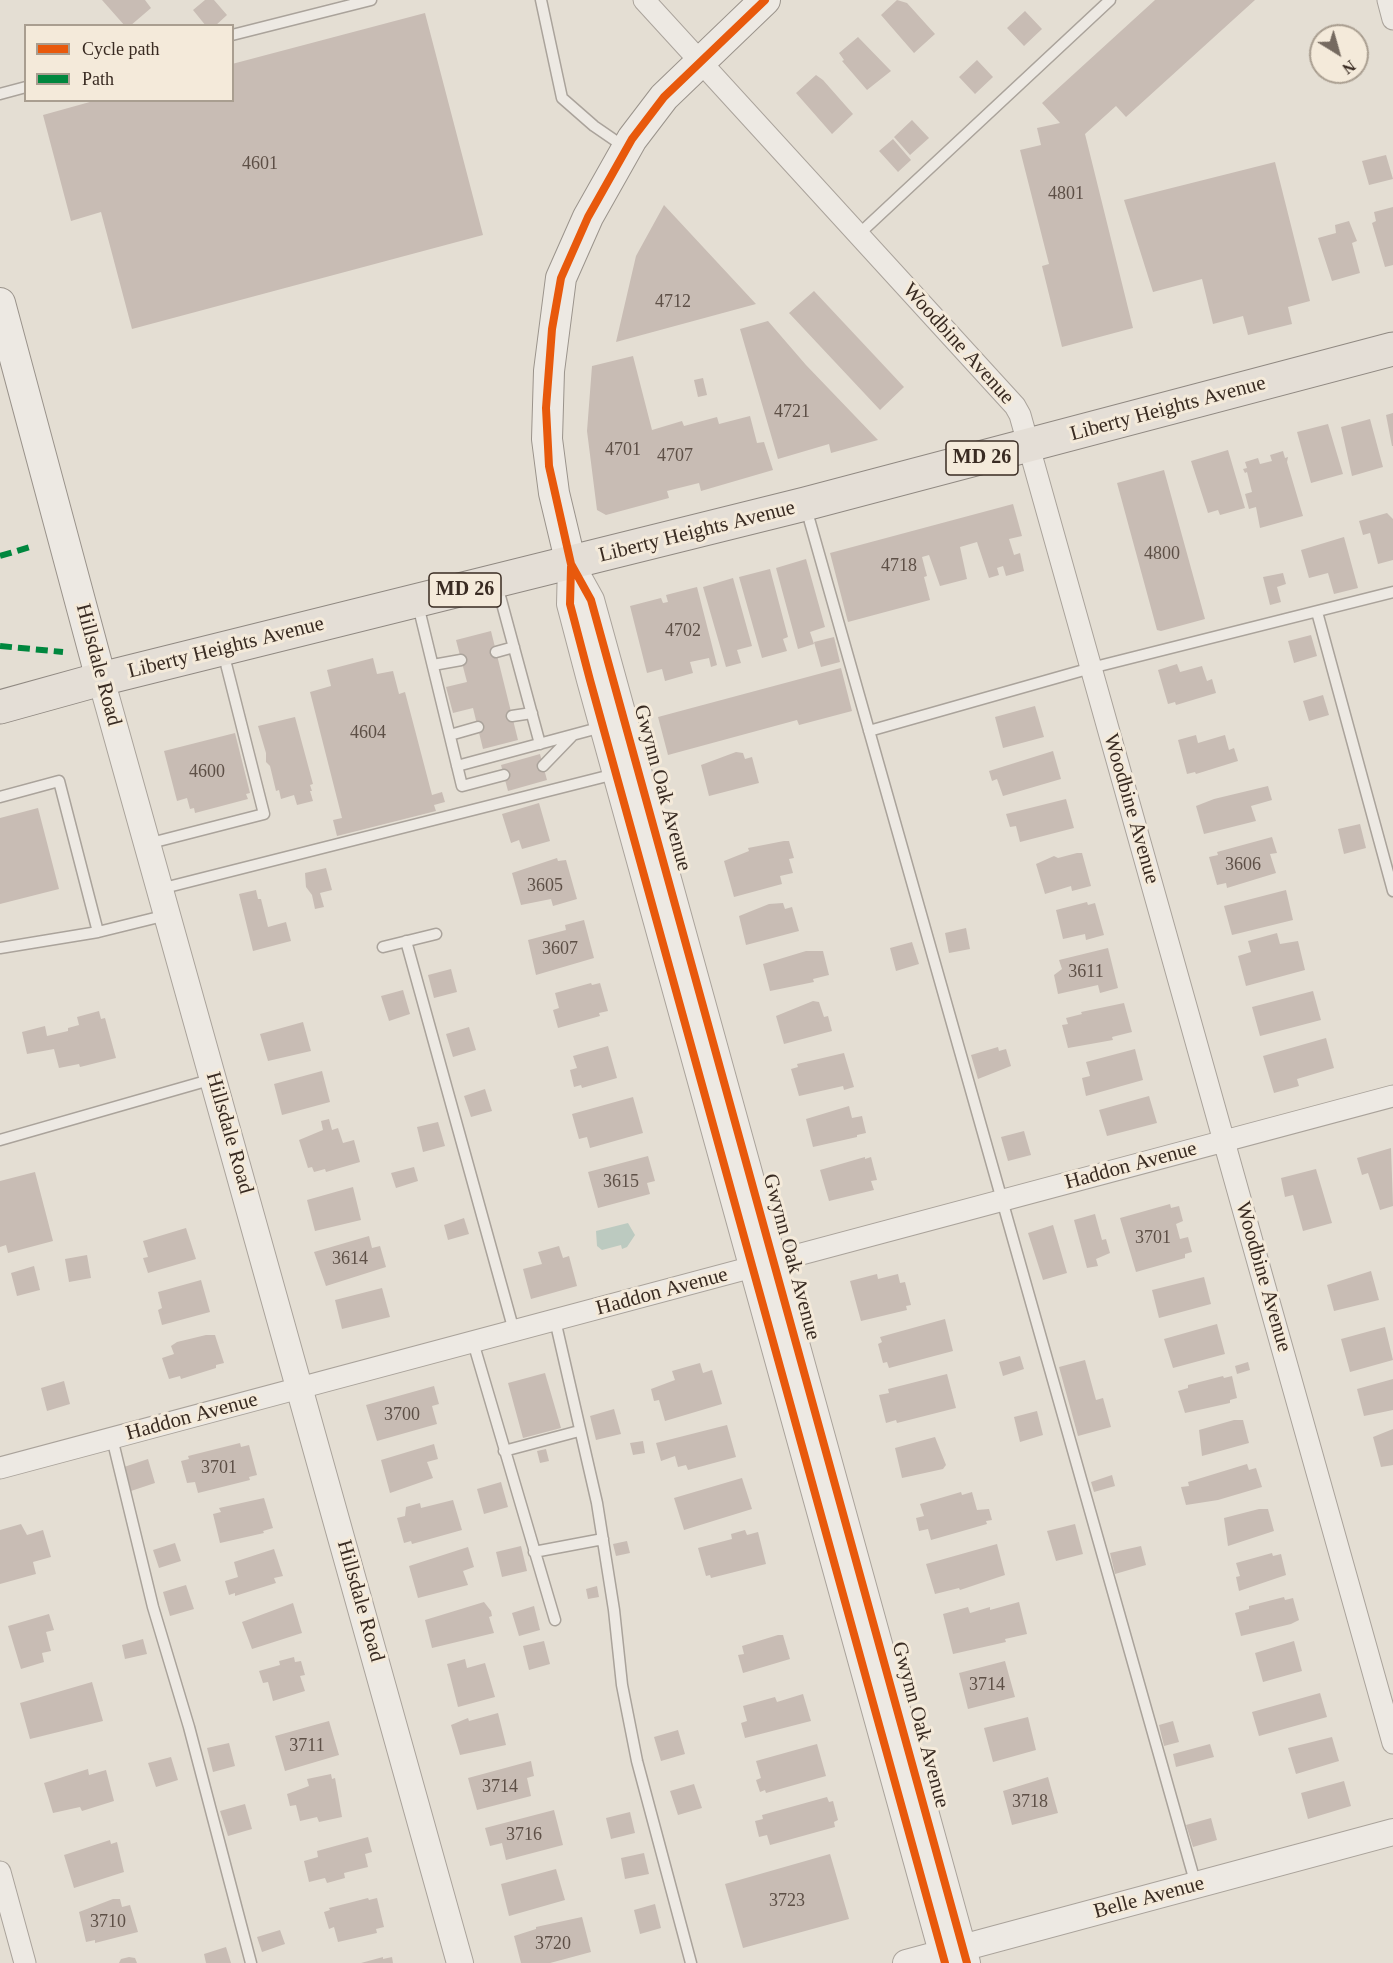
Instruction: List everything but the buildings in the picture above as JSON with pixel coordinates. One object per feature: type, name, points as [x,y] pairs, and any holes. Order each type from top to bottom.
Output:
[{"type":"main road","name":"Gwynn Oak Avenue","points":[[571,564],[554,493],[547,439],[546,408],[552,329],[561,278],[588,217],[627,148],[664,97],[765,0]]},
{"type":"main road","name":"Hillsdale Road","points":[[0,303],[101,679]]},
{"type":"main road","name":"Liberty Heights Avenue","points":[[0,707],[101,679],[805,504],[1393,349]]},
{"type":"street","name":"Woodbine Avenue","points":[[644,0],[1015,406],[1029,446],[1393,1743]]},
{"type":"street","points":[[1388,0],[1393,19]]},
{"type":"street","name":"Gwynn Oak Avenue","points":[[571,564],[570,604],[602,727],[763,1264]]},
{"type":"street","name":"Gwynn Oak Avenue","points":[[571,564],[591,600],[763,1264],[954,1957]]},
{"type":"street","name":"Hillsdale Road","points":[[101,679],[460,1963]]},
{"type":"street","name":"Haddon Avenue","points":[[0,1468],[1393,1096]]},
{"type":"street","name":"Belle Avenue","points":[[906,1963],[954,1957],[1196,1885],[1393,1832]]},
{"type":"street","points":[[0,1872],[25,1963]]},
{"type":"lane","points":[[234,34],[371,0]]},
{"type":"lane","points":[[541,0],[562,98],[594,126],[627,148]]},
{"type":"lane","points":[[858,235],[1110,0]]},
{"type":"lane","points":[[0,94],[24,88]]},
{"type":"lane","points":[[805,504],[1196,1885]]},
{"type":"lane","points":[[496,582],[540,744]]},
{"type":"lane","points":[[869,731],[1091,668],[1393,592]]},
{"type":"lane","points":[[417,602],[462,786],[504,775]]},
{"type":"lane","points":[[1317,612],[1393,891]]},
{"type":"lane","points":[[496,652],[514,647]]},
{"type":"lane","points":[[147,844],[264,814],[222,649]]},
{"type":"lane","points":[[433,665],[461,660]]},
{"type":"lane","points":[[512,716],[532,712]]},
{"type":"lane","points":[[450,735],[478,727]]},
{"type":"lane","points":[[457,765],[602,727]]},
{"type":"lane","points":[[543,766],[573,735]]},
{"type":"lane","points":[[160,890],[615,774]]},
{"type":"lane","points":[[0,797],[59,781],[98,932]]},
{"type":"lane","points":[[0,948],[98,932],[167,915]]},
{"type":"lane","points":[[383,947],[436,934]]},
{"type":"lane","points":[[406,941],[514,1331]]},
{"type":"lane","points":[[0,1140],[213,1079]]},
{"type":"lane","points":[[555,1320],[603,1539],[622,1685],[635,1750],[691,1963]]},
{"type":"lane","points":[[473,1342],[555,1620]]},
{"type":"lane","points":[[504,1451],[579,1431]]},
{"type":"lane","points":[[112,1438],[153,1606],[189,1727],[251,1963]]},
{"type":"lane","points":[[534,1552],[603,1539]]},
{"type":"shaded area","points":[[628,1223],[635,1235],[627,1247],[622,1249],[621,1245],[602,1250],[597,1246],[596,1231]]},
{"type":"marked path","points":[[0,556],[30,547]]},
{"type":"marked path","points":[[0,646],[63,652]]},
{"type":"cycle path","points":[[765,0],[664,97],[632,139],[588,217],[561,278],[552,329],[546,408],[549,466],[571,564],[591,600],[967,1963]]},
{"type":"cycle path","points":[[571,567],[570,604],[590,680],[945,1963]]}]
